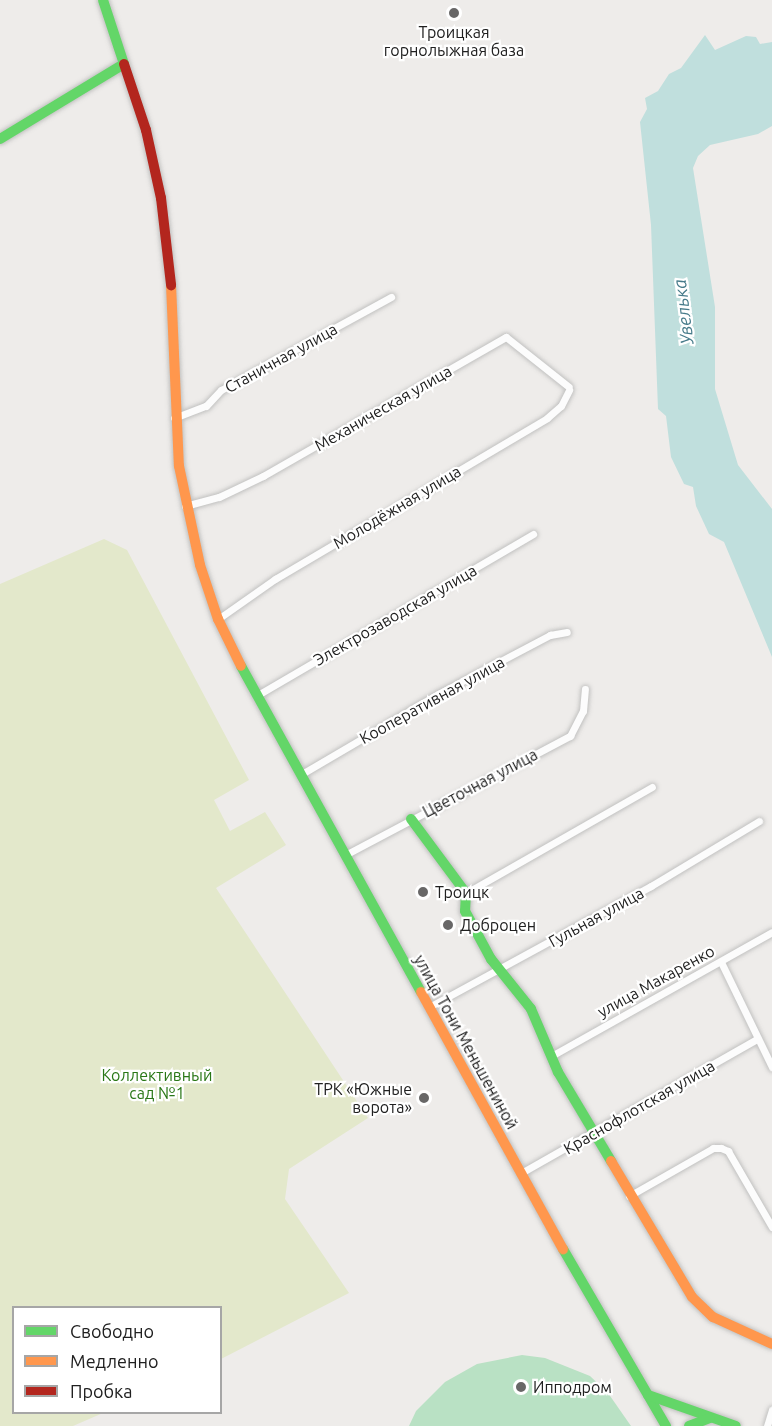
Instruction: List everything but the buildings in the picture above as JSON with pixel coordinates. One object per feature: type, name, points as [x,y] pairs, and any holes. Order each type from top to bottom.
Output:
[{"type":"main road","name":"улица Тони Меньшениной","points":[[103,0],[156,166],[165,219],[172,310],[174,418],[185,506],[218,619],[256,696],[521,1173],[666,1426]]},
{"type":"main road","points":[[0,139],[124,63]]},
{"type":"main road","points":[[411,819],[466,893],[465,911],[491,959],[531,1009],[553,1055],[558,1072],[629,1196],[701,1310],[772,1344]]},
{"type":"main road","points":[[648,1395],[736,1426]]},
{"type":"main road","points":[[689,1426],[711,1418]]},
{"type":"street","name":"Станичная улица","points":[[174,418],[206,406],[221,390],[391,297]]},
{"type":"street","name":"Механическая улица","points":[[185,506],[219,497],[263,476],[506,337],[569,389]]},
{"type":"street","name":"Молодёжная улица","points":[[218,619],[275,579],[547,418],[561,406],[569,389]]},
{"type":"street","name":"Электрозаводская улица","points":[[256,696],[533,534]]},
{"type":"street","name":"Кооперативная улица","points":[[300,775],[448,689],[550,635],[567,632]]},
{"type":"street","name":"Цветочная улица","points":[[345,855],[570,736],[583,711],[585,689]]},
{"type":"street","points":[[466,893],[652,788]]},
{"type":"street","name":"Гульная улица","points":[[429,1007],[501,970],[759,821]]},
{"type":"street","name":"улица Макаренко","points":[[553,1055],[772,932]]},
{"type":"street","points":[[721,962],[772,1067]]},
{"type":"street","name":"Краснофлотская улица","points":[[521,1173],[594,1134],[757,1039]]},
{"type":"street","points":[[629,1196],[713,1148],[721,1148],[728,1151],[772,1227]]},
{"type":"street","points":[[767,1426],[772,1410]]},
{"type":"green space","name":"Коллективный сад №1","points":[[104,539],[127,550],[249,780],[214,800],[230,831],[265,812],[286,845],[216,888],[368,1118],[289,1169],[285,1199],[349,1293],[222,1358],[222,1306],[12,1306],[12,1414],[101,1414],[73,1426],[0,1426],[0,584]]},
{"type":"green space","name":"Ипподром","points":[[522,1355],[545,1358],[590,1376],[608,1393],[631,1426],[409,1426],[416,1411],[445,1382],[477,1364]]},
{"type":"water","name":"Увелька","points":[[705,35],[715,50],[746,36],[756,37],[760,44],[772,42],[772,126],[758,134],[710,145],[698,156],[693,168],[715,307],[715,389],[738,465],[772,509],[772,657],[724,542],[709,534],[696,506],[693,487],[684,484],[671,457],[666,416],[658,409],[651,225],[640,122],[647,109],[645,98],[658,91],[669,74],[681,68]]},
{"type":"traffic: fast","points":[[0,139],[124,64],[103,0]]},
{"type":"traffic: fast","points":[[241,666],[421,992]]},
{"type":"traffic: fast","points":[[411,819],[466,893],[465,911],[491,959],[531,1009],[558,1072],[611,1161]]},
{"type":"traffic: fast","points":[[563,1249],[666,1426]]},
{"type":"traffic: fast","points":[[648,1395],[736,1426]]},
{"type":"traffic: fast","points":[[689,1426],[710,1418]]},
{"type":"traffic: slow","points":[[171,285],[179,466],[200,565],[218,619],[241,666]]},
{"type":"traffic: slow","points":[[421,992],[563,1249]]},
{"type":"traffic: slow","points":[[611,1161],[692,1297],[713,1317],[772,1344]]},
{"type":"traffic: jam","points":[[124,64],[146,130],[161,198],[171,285]]},
{"type":"place","name":"Троицкая горнолыжная база","points":[[454,13]]},
{"type":"place","name":"Троицк","points":[[423,892]]},
{"type":"place","name":"Доброцен","points":[[448,925]]},
{"type":"place","name":"ТРК «Южные ворота»","points":[[424,1098]]},
{"type":"place","name":"Ипподром","points":[[521,1387]]}]
